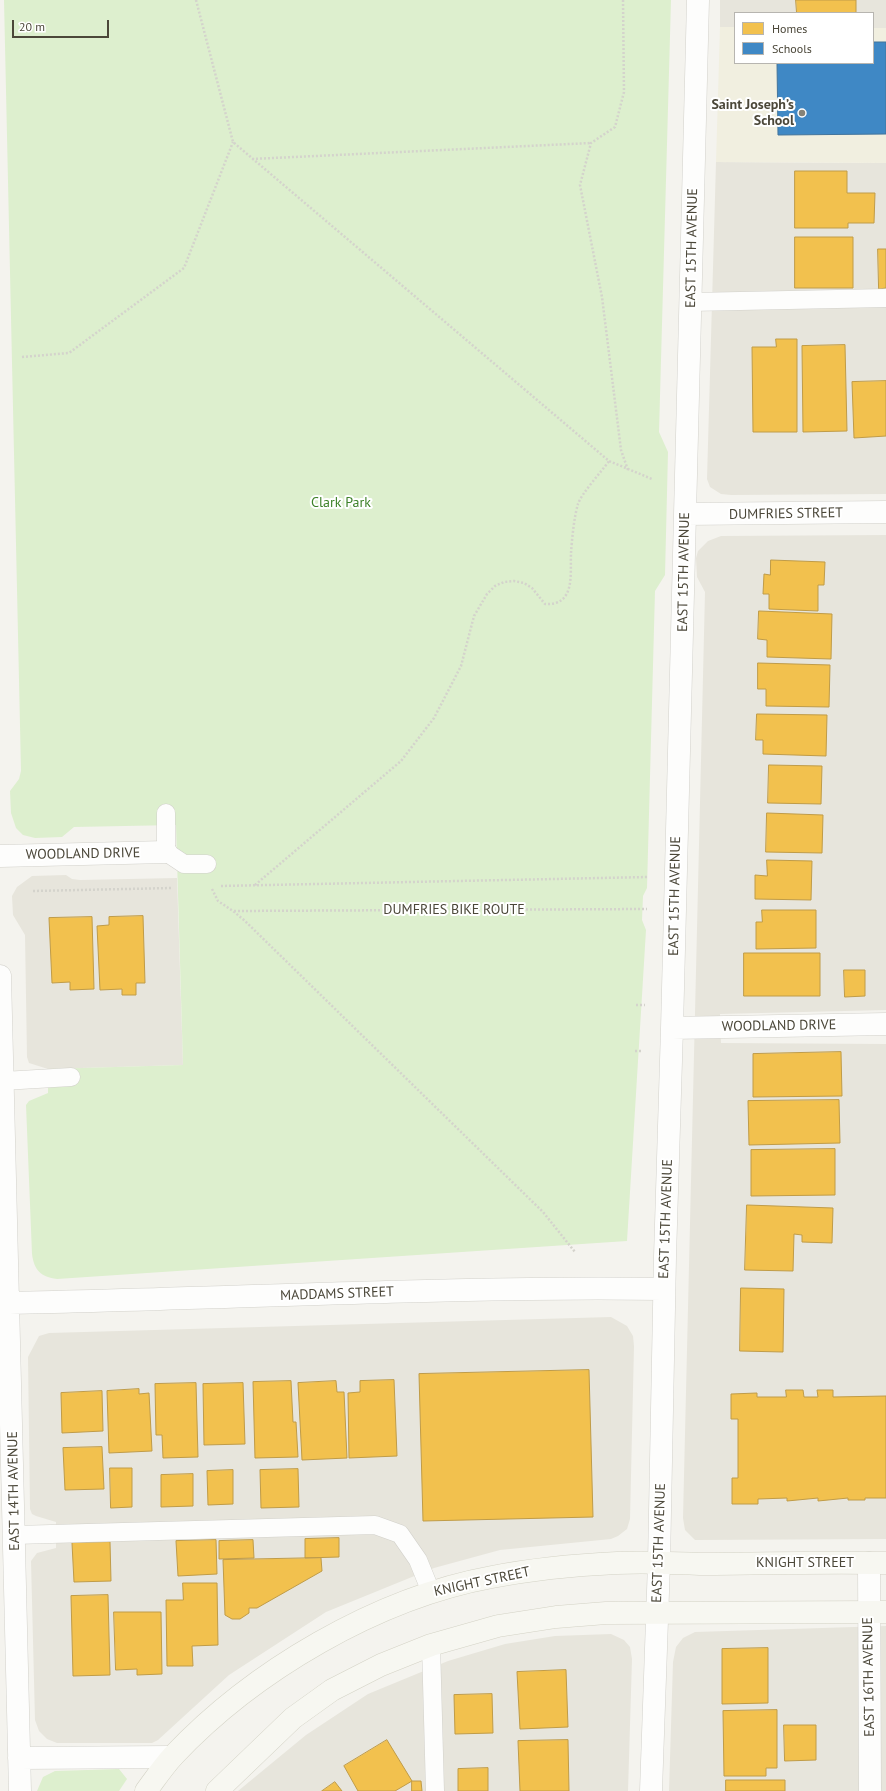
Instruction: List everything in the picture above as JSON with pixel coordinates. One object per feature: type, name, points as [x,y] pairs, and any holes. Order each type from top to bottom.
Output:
[{"type":"main road","name":"KNIGHT STREET","points":[[146,1791],[172,1757],[207,1723],[258,1682],[312,1646],[367,1618],[431,1592],[490,1577],[549,1568],[619,1563],[878,1563]]},
{"type":"main road","points":[[217,1791],[293,1718],[332,1690],[381,1665],[431,1645],[498,1626],[556,1617],[606,1613],[877,1612]]},
{"type":"street","name":"EAST 15TH AVENUE","points":[[651,1791],[659,1563],[664,1289],[698,0]]},
{"type":"street","name":"DUMFRIES STREET","points":[[685,514],[886,512]]},
{"type":"street","name":"WOODLAND DRIVE","points":[[0,856],[166,852]]},
{"type":"street","name":"EAST 14TH AVENUE","points":[[0,976],[15,1535],[20,1791]]},
{"type":"street","name":"WOODLAND DRIVE","points":[[672,1028],[886,1024]]},
{"type":"street","name":"MADDAMS STREET","points":[[9,1303],[252,1298],[396,1292],[664,1289]]},
{"type":"street","name":"EAST 16TH AVENUE","points":[[870,1791],[878,1563]]},
{"type":"street","points":[[20,1758],[172,1757]]},
{"type":"lane","points":[[691,302],[886,298]]},
{"type":"lane","points":[[166,813],[166,852],[184,864],[207,864]]},
{"type":"lane","points":[[3,1081],[71,1077]]},
{"type":"lane","points":[[15,1535],[375,1525],[400,1534],[418,1560],[431,1592]]},
{"type":"lane","points":[[431,1645],[435,1791]]},
{"type":"path","points":[[196,0],[234,142],[252,159],[609,461],[652,479]]},
{"type":"path","points":[[252,159],[591,143],[615,127],[624,92],[623,0]]},
{"type":"path","points":[[22,357],[69,352],[184,268],[234,142]]},
{"type":"path","points":[[591,143],[580,185],[602,297],[621,450],[628,470]]},
{"type":"path","points":[[254,886],[401,762],[434,718],[461,666],[474,616],[487,594],[495,586],[504,582],[514,581],[524,583],[532,588],[545,604],[553,605],[563,598],[571,585],[571,552],[578,503],[609,461]]},
{"type":"path","points":[[211,887],[676,877]]},
{"type":"path","points":[[33,891],[180,888]]},
{"type":"path","name":"DUMFRIES BIKE ROUTE","points":[[575,1252],[543,1212],[233,911],[675,909]]},
{"type":"path","points":[[636,1005],[645,1005]]},
{"type":"path","points":[[635,1051],[644,1051]]},
{"type":"shaded area","points":[[720,0],[886,0],[886,28],[874,28],[874,12],[734,12],[734,27],[720,27]]},
{"type":"shaded area","name":"Saint Joseph’s School","points":[[720,27],[734,27],[734,64],[874,64],[874,28],[886,28],[886,163],[716,162]]},
{"type":"shaded area","points":[[716,162],[886,163],[886,494],[731,495],[721,494],[710,487],[707,479]]},
{"type":"shaded area","points":[[886,535],[886,1010],[720,1014],[721,1043],[886,1044],[886,1539],[695,1540],[685,1530],[683,1518],[705,592],[697,577],[696,558],[698,551],[708,541],[721,536]]},
{"type":"shaded area","points":[[66,875],[72,879],[80,880],[177,878],[183,1065],[48,1069],[29,1063],[27,1057],[25,935],[13,915],[12,896],[17,887],[32,876]]},
{"type":"shaded area","points":[[611,1317],[627,1326],[633,1336],[634,1346],[630,1519],[627,1529],[618,1536],[611,1539],[500,1550],[434,1568],[326,1612],[229,1675],[158,1740],[152,1743],[57,1743],[47,1739],[39,1731],[35,1720],[31,1561],[37,1553],[56,1548],[56,1522],[32,1514],[30,1509],[28,1357],[39,1336],[49,1333]]},
{"type":"shaded area","points":[[886,1626],[886,1791],[669,1791],[673,1662],[676,1647],[683,1638],[695,1632]]},
{"type":"shaded area","points":[[611,1634],[624,1640],[630,1647],[632,1659],[628,1791],[238,1791],[306,1735],[368,1694],[448,1661],[505,1644],[555,1636]]},
{"type":"green space","name":"Clark Park","points":[[4,0],[671,0],[659,432],[668,452],[665,575],[655,591],[647,888],[643,896],[642,920],[646,930],[627,1241],[57,1279],[51,1278],[39,1272],[34,1264],[32,1254],[26,1105],[29,1101],[48,1093],[48,1069],[183,1065],[176,825],[74,827],[62,837],[35,838],[23,835],[16,828],[11,813],[10,791],[19,779],[21,771]]},
{"type":"green space","points":[[119,1769],[127,1779],[119,1791],[37,1791],[43,1777],[55,1771]]},
{"type":"building: Homes","points":[[796,0],[856,0],[856,12],[797,12]]},
{"type":"building: Homes","points":[[795,171],[847,171],[847,193],[875,193],[874,223],[848,223],[848,228],[795,228]]},
{"type":"building: Homes","points":[[795,237],[853,237],[853,288],[795,288]]},
{"type":"building: Homes","points":[[878,249],[886,249],[886,288],[879,289]]},
{"type":"building: Homes","points":[[776,339],[797,339],[797,432],[753,432],[752,347],[776,347]]},
{"type":"building: Homes","points":[[845,345],[847,431],[803,432],[802,346]]},
{"type":"building: Homes","points":[[886,381],[886,436],[854,438],[852,382]]},
{"type":"building: Homes","points":[[771,560],[825,562],[824,585],[818,585],[818,611],[769,609],[769,594],[763,594],[764,574],[770,575]]},
{"type":"building: Homes","points":[[759,611],[832,614],[831,659],[767,657],[767,640],[758,639]]},
{"type":"building: Homes","points":[[758,663],[830,665],[829,707],[766,706],[766,689],[758,689]]},
{"type":"building: Homes","points":[[757,714],[827,715],[826,756],[763,754],[763,740],[756,740]]},
{"type":"building: Homes","points":[[769,765],[822,766],[821,804],[768,803]]},
{"type":"building: Homes","points":[[767,813],[823,815],[822,853],[766,852]]},
{"type":"building: Homes","points":[[767,860],[812,861],[811,900],[755,899],[755,875],[767,876]]},
{"type":"building: Homes","points":[[762,910],[816,910],[816,948],[756,949],[756,922],[762,922]]},
{"type":"building: Homes","points":[[143,916],[145,983],[136,983],[136,995],[122,995],[122,989],[100,990],[97,926],[109,925],[109,917]]},
{"type":"building: Homes","points":[[92,917],[94,989],[70,990],[70,982],[52,983],[49,918]]},
{"type":"building: Homes","points":[[744,953],[820,953],[820,996],[744,996]]},
{"type":"building: Homes","points":[[844,970],[865,970],[865,996],[845,997]]},
{"type":"building: Homes","points":[[841,1052],[842,1096],[753,1097],[753,1054]]},
{"type":"building: Homes","points":[[839,1100],[840,1143],[749,1145],[748,1101]]},
{"type":"building: Homes","points":[[835,1149],[835,1195],[751,1196],[751,1150]]},
{"type":"building: Homes","points":[[747,1205],[833,1208],[832,1243],[802,1242],[802,1235],[794,1234],[793,1271],[745,1270]]},
{"type":"building: Homes","points":[[741,1288],[784,1289],[783,1352],[740,1351]]},
{"type":"building: Homes","points":[[589,1370],[593,1517],[423,1521],[419,1374]]},
{"type":"building: Homes","points":[[394,1380],[397,1456],[349,1458],[348,1393],[360,1392],[360,1381]]},
{"type":"building: Homes","points":[[291,1381],[293,1422],[296,1422],[298,1457],[255,1458],[253,1382]]},
{"type":"building: Homes","points":[[336,1381],[337,1392],[344,1392],[347,1458],[302,1460],[298,1383]]},
{"type":"building: Homes","points":[[196,1383],[198,1457],[163,1458],[162,1435],[156,1435],[155,1384]]},
{"type":"building: Homes","points":[[243,1383],[245,1444],[204,1445],[203,1384]]},
{"type":"building: Homes","points":[[139,1389],[139,1394],[149,1393],[152,1451],[109,1453],[107,1391]]},
{"type":"building: Homes","points":[[786,1390],[803,1390],[804,1397],[818,1397],[817,1390],[833,1390],[833,1397],[886,1396],[886,1498],[848,1500],[848,1498],[818,1501],[818,1498],[787,1501],[787,1498],[758,1499],[758,1504],[732,1504],[732,1478],[738,1478],[738,1419],[731,1419],[731,1394],[757,1393],[757,1397],[786,1397]]},
{"type":"building: Homes","points":[[102,1391],[103,1431],[62,1433],[61,1393]]},
{"type":"building: Homes","points":[[102,1447],[104,1489],[65,1490],[63,1448]]},
{"type":"building: Homes","points":[[110,1468],[132,1468],[132,1507],[111,1508]]},
{"type":"building: Homes","points":[[298,1469],[299,1507],[261,1508],[260,1470]]},
{"type":"building: Homes","points":[[233,1470],[233,1504],[208,1505],[207,1471]]},
{"type":"building: Homes","points":[[193,1474],[193,1506],[161,1507],[161,1475]]},
{"type":"building: Homes","points":[[339,1538],[339,1557],[305,1558],[305,1539]]},
{"type":"building: Homes","points":[[216,1540],[217,1574],[178,1576],[176,1541]]},
{"type":"building: Homes","points":[[253,1540],[254,1558],[219,1559],[219,1541]]},
{"type":"building: Homes","points":[[110,1542],[111,1581],[74,1582],[72,1543]]},
{"type":"building: Homes","points":[[321,1558],[322,1571],[257,1608],[249,1608],[249,1613],[240,1619],[232,1619],[225,1615],[223,1560]]},
{"type":"building: Homes","points":[[183,1583],[217,1583],[218,1645],[192,1646],[193,1666],[167,1666],[166,1600],[183,1600]]},
{"type":"building: Homes","points":[[108,1595],[110,1675],[73,1676],[71,1596]]},
{"type":"building: Homes","points":[[114,1612],[161,1612],[162,1674],[137,1675],[137,1669],[116,1670]]},
{"type":"building: Homes","points":[[768,1648],[768,1703],[722,1704],[722,1649]]},
{"type":"building: Homes","points":[[566,1670],[568,1727],[520,1729],[517,1672]]},
{"type":"building: Homes","points":[[492,1694],[493,1733],[455,1734],[454,1695]]},
{"type":"building: Homes","points":[[777,1710],[777,1768],[766,1768],[766,1776],[724,1776],[723,1711]]},
{"type":"building: Homes","points":[[784,1725],[816,1725],[816,1760],[785,1761]]},
{"type":"building: Homes","points":[[387,1740],[412,1781],[395,1791],[358,1791],[344,1766]]},
{"type":"building: Homes","points":[[568,1740],[569,1791],[520,1791],[518,1741]]},
{"type":"building: Homes","points":[[488,1768],[488,1791],[458,1791],[458,1769]]},
{"type":"building: Homes","points":[[726,1780],[785,1780],[785,1791],[726,1791]]},
{"type":"building: Homes","points":[[412,1781],[421,1781],[422,1791],[412,1791]]},
{"type":"building: Homes","points":[[335,1782],[342,1791],[322,1791]]},
{"type":"building: Schools","points":[[874,42],[886,42],[886,134],[778,135],[777,64],[874,64]]},
{"type":"place","name":"Saint Joseph’s School","points":[[802,113]]}]
